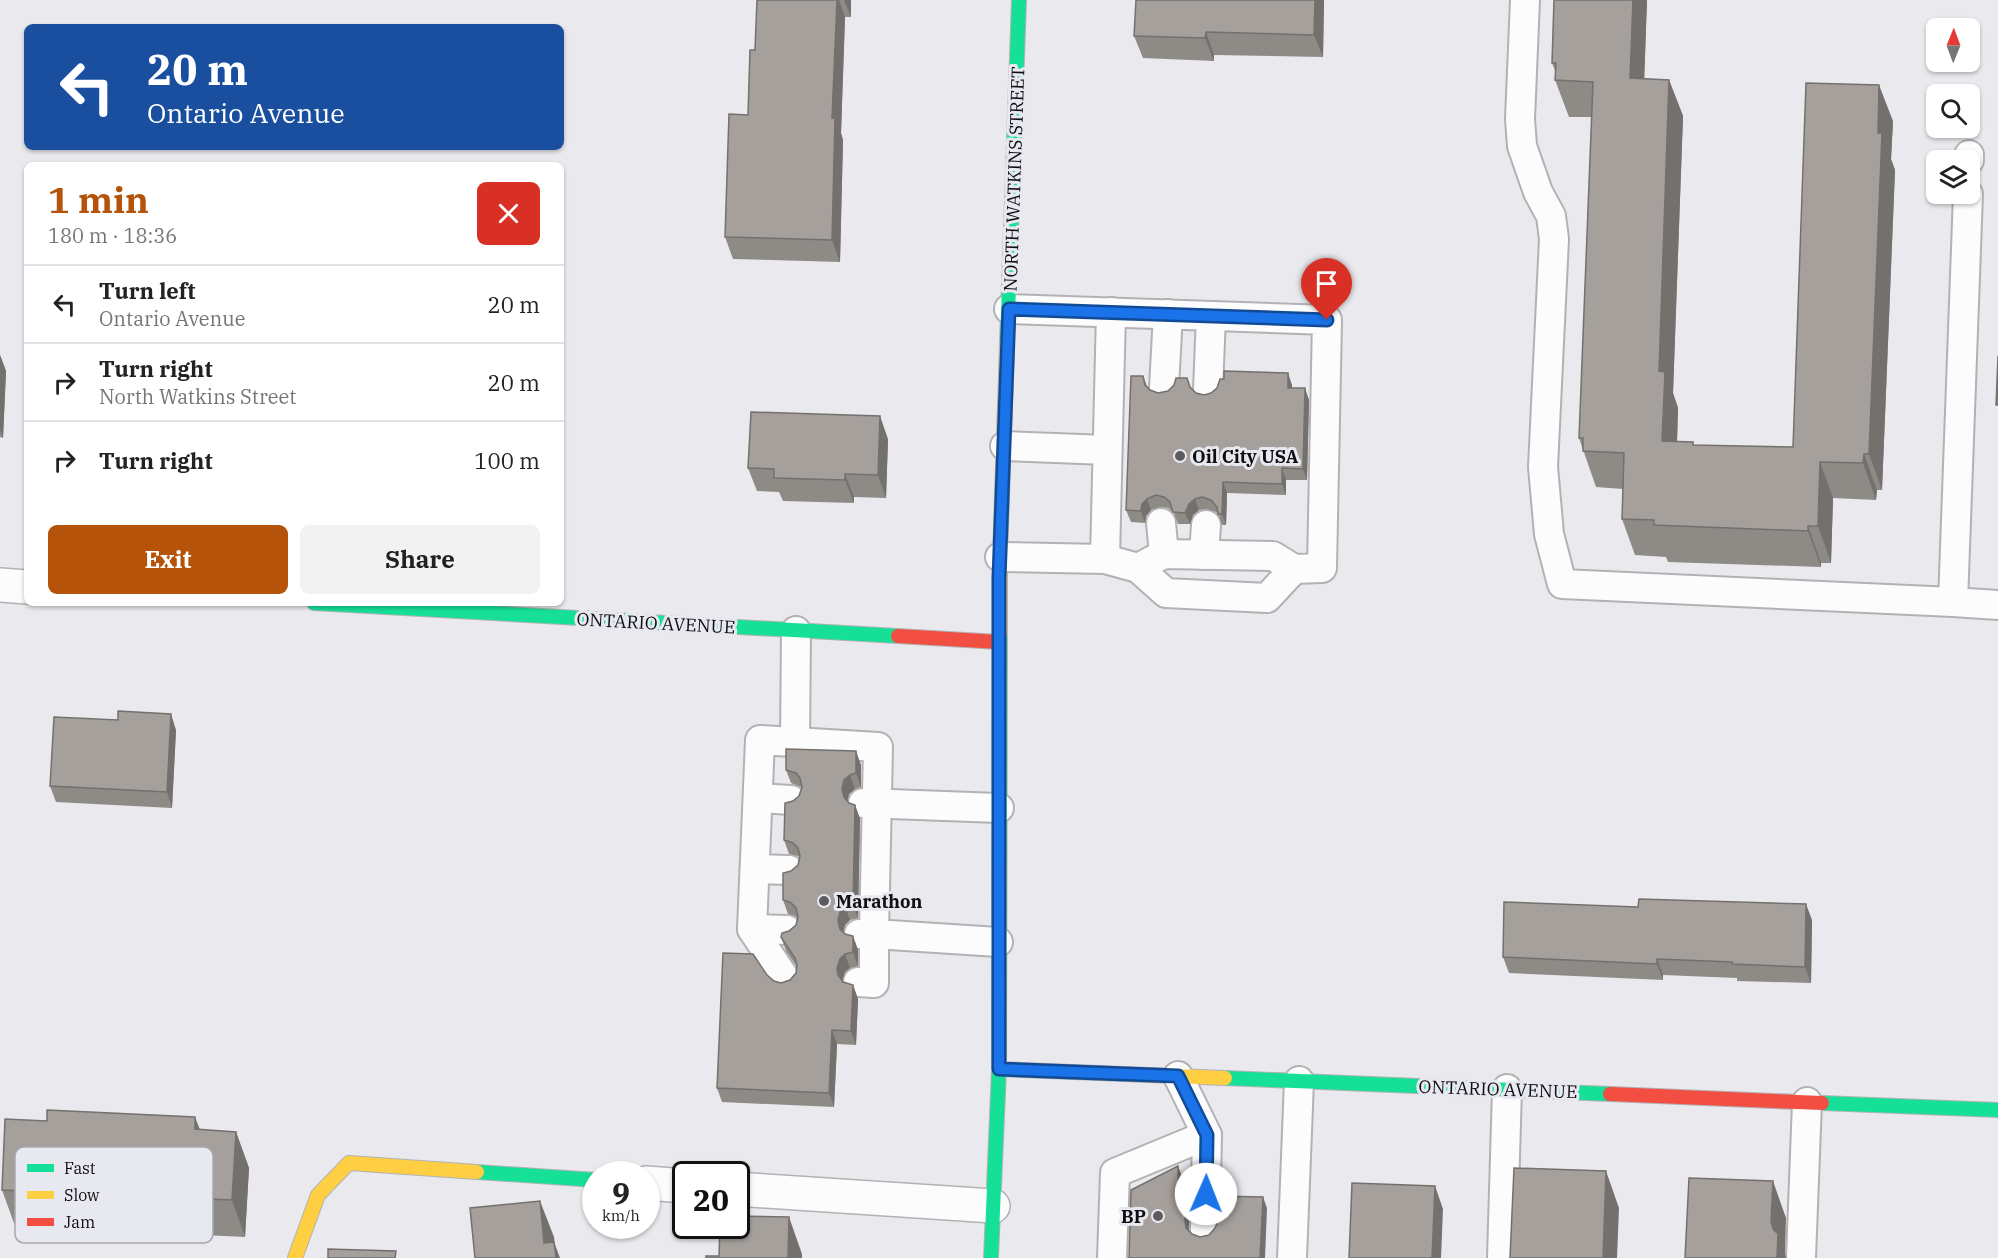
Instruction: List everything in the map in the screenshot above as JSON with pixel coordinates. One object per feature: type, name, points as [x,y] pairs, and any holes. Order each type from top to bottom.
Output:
[{"type":"street","name":"NORTH WATKINS STREET","points":[[991,1258],[999,1069],[1000,557],[1019,0]]},
{"type":"street","points":[[0,585],[24,587]]},
{"type":"street","name":"ONTARIO AVENUE","points":[[366,606],[999,642]]},
{"type":"street","name":"ONTARIO AVENUE","points":[[999,1069],[1998,1110]]},
{"type":"street","points":[[295,1258],[318,1195],[349,1163],[582,1179]]},
{"type":"street","points":[[750,1190],[993,1206]]},
{"type":"lane","points":[[1525,0],[1520,119],[1522,146],[1538,192],[1551,216],[1554,239],[1543,467],[1549,534],[1562,584],[1998,605]]},
{"type":"lane","points":[[1953,603],[1968,204]]},
{"type":"lane","points":[[1009,309],[1327,320],[1322,568],[1294,569],[1273,556],[1164,554],[1138,568]]},
{"type":"lane","points":[[1105,559],[1111,312]]},
{"type":"lane","points":[[1164,388],[1168,314]]},
{"type":"lane","points":[[1208,390],[1211,316]]},
{"type":"lane","points":[[1005,446],[1107,450]]},
{"type":"lane","points":[[1161,523],[1164,554]]},
{"type":"lane","points":[[1204,555],[1206,525]]},
{"type":"lane","points":[[1000,557],[1105,559],[1138,568],[1166,593],[1268,598],[1294,569]]},
{"type":"lane","points":[[795,742],[796,631]]},
{"type":"lane","points":[[786,980],[752,929],[760,740],[878,747],[870,803],[868,873],[867,934],[874,983],[858,982]]},
{"type":"lane","points":[[758,798],[791,800]]},
{"type":"lane","points":[[870,803],[999,808]]},
{"type":"lane","points":[[755,869],[789,870]]},
{"type":"lane","points":[[752,929],[787,930]]},
{"type":"lane","points":[[867,934],[998,942]]},
{"type":"lane","points":[[1178,1076],[1207,1135],[1197,1223]]},
{"type":"lane","points":[[1292,1258],[1299,1081]]},
{"type":"lane","points":[[1502,1258],[1507,1089]]},
{"type":"lane","points":[[1801,1258],[1807,1102]]},
{"type":"lane","points":[[1120,1253],[1115,1173],[1207,1135]]},
{"type":"building","points":[[757,0],[837,0],[832,118],[835,118],[832,240],[725,237],[729,114],[748,115],[750,50],[755,50]]},
{"type":"building","points":[[1136,0],[1315,0],[1314,35],[1206,32],[1205,38],[1134,36]]},
{"type":"building","points":[[1554,0],[1633,0],[1630,78],[1669,80],[1659,371],[1665,372],[1662,441],[1693,442],[1693,445],[1793,447],[1806,83],[1879,85],[1878,133],[1882,133],[1869,454],[1864,454],[1863,463],[1820,462],[1818,526],[1808,526],[1808,531],[1654,525],[1654,520],[1622,519],[1624,453],[1583,451],[1583,438],[1579,438],[1593,82],[1555,80],[1556,63],[1552,63]]},
{"type":"building","points":[[1998,356],[1998,405],[1996,405]]},
{"type":"building","points":[[1224,371],[1288,373],[1288,388],[1305,388],[1303,469],[1282,468],[1282,484],[1223,482],[1222,514],[1218,514],[1217,507],[1211,500],[1202,497],[1189,504],[1185,513],[1173,512],[1170,502],[1156,495],[1142,504],[1141,511],[1126,510],[1131,376],[1143,376],[1145,385],[1158,393],[1168,391],[1174,385],[1176,378],[1187,378],[1190,387],[1196,393],[1204,395],[1217,388],[1220,379],[1224,379]]},
{"type":"building","points":[[751,412],[880,416],[878,475],[845,474],[845,480],[774,478],[774,469],[748,468]]},
{"type":"building","points":[[118,711],[171,714],[167,792],[50,786],[54,717],[118,720]]},
{"type":"building","points":[[786,749],[856,751],[856,773],[844,780],[842,789],[844,797],[849,803],[855,805],[853,904],[845,906],[838,920],[840,929],[845,934],[853,936],[853,952],[845,954],[840,959],[837,968],[838,975],[843,982],[853,985],[851,1031],[832,1030],[829,1093],[717,1088],[723,953],[753,954],[767,975],[781,983],[790,980],[796,973],[795,958],[781,937],[782,933],[796,925],[798,917],[796,908],[790,902],[783,900],[783,873],[791,871],[798,865],[800,856],[798,848],[793,843],[784,840],[785,803],[799,796],[802,787],[796,773],[786,770]]},
{"type":"building","points":[[1639,899],[1806,904],[1805,967],[1657,959],[1657,964],[1503,957],[1504,902],[1638,907]]},
{"type":"building","points":[[47,1110],[195,1117],[195,1129],[236,1132],[232,1200],[213,1199],[213,1147],[15,1147],[15,1191],[2,1190],[5,1119],[47,1121]]},
{"type":"building","points":[[1178,1166],[1178,1194],[1185,1194],[1186,1228],[1192,1234],[1200,1237],[1209,1235],[1215,1228],[1218,1221],[1218,1196],[1263,1197],[1260,1258],[1129,1258],[1131,1190]]},
{"type":"building","points":[[1514,1168],[1606,1171],[1603,1258],[1510,1258]]},
{"type":"building","points":[[1689,1178],[1773,1181],[1771,1221],[1773,1229],[1778,1234],[1777,1258],[1685,1258]]},
{"type":"building","points":[[1352,1183],[1435,1186],[1432,1258],[1349,1258]]},
{"type":"building","points":[[540,1201],[544,1243],[554,1242],[556,1258],[475,1258],[470,1208]]},
{"type":"building","points":[[750,1216],[789,1217],[788,1258],[706,1258],[706,1256],[719,1256],[720,1239],[750,1239]]},
{"type":"building","points":[[328,1249],[396,1251],[395,1258],[328,1258]]},
{"type":"traffic: fast","points":[[1007,343],[1019,0]]},
{"type":"traffic: fast","points":[[367,606],[898,636]]},
{"type":"traffic: fast","points":[[991,1258],[999,1069],[1000,633]]},
{"type":"traffic: fast","points":[[1225,1078],[1610,1094]]},
{"type":"traffic: fast","points":[[1822,1103],[1998,1110]]},
{"type":"traffic: fast","points":[[477,1172],[582,1179]]},
{"type":"traffic: slow","points":[[1000,633],[1000,557],[1007,343]]},
{"type":"traffic: slow","points":[[999,1069],[1225,1078]]},
{"type":"traffic: slow","points":[[295,1258],[318,1195],[349,1163],[477,1172]]},
{"type":"traffic: jam","points":[[898,636],[999,642]]},
{"type":"traffic: jam","points":[[1610,1094],[1822,1103]]},
{"type":"place","name":"Oil City USA","points":[[1180,456]]},
{"type":"place","name":"Marathon","points":[[824,901]]},
{"type":"place","name":"BP","points":[[1158,1216]]},
{"type":"route","points":[[1206,1194],[1207,1135],[1178,1076],[999,1069],[999,578],[1009,309],[1327,320]]}]
